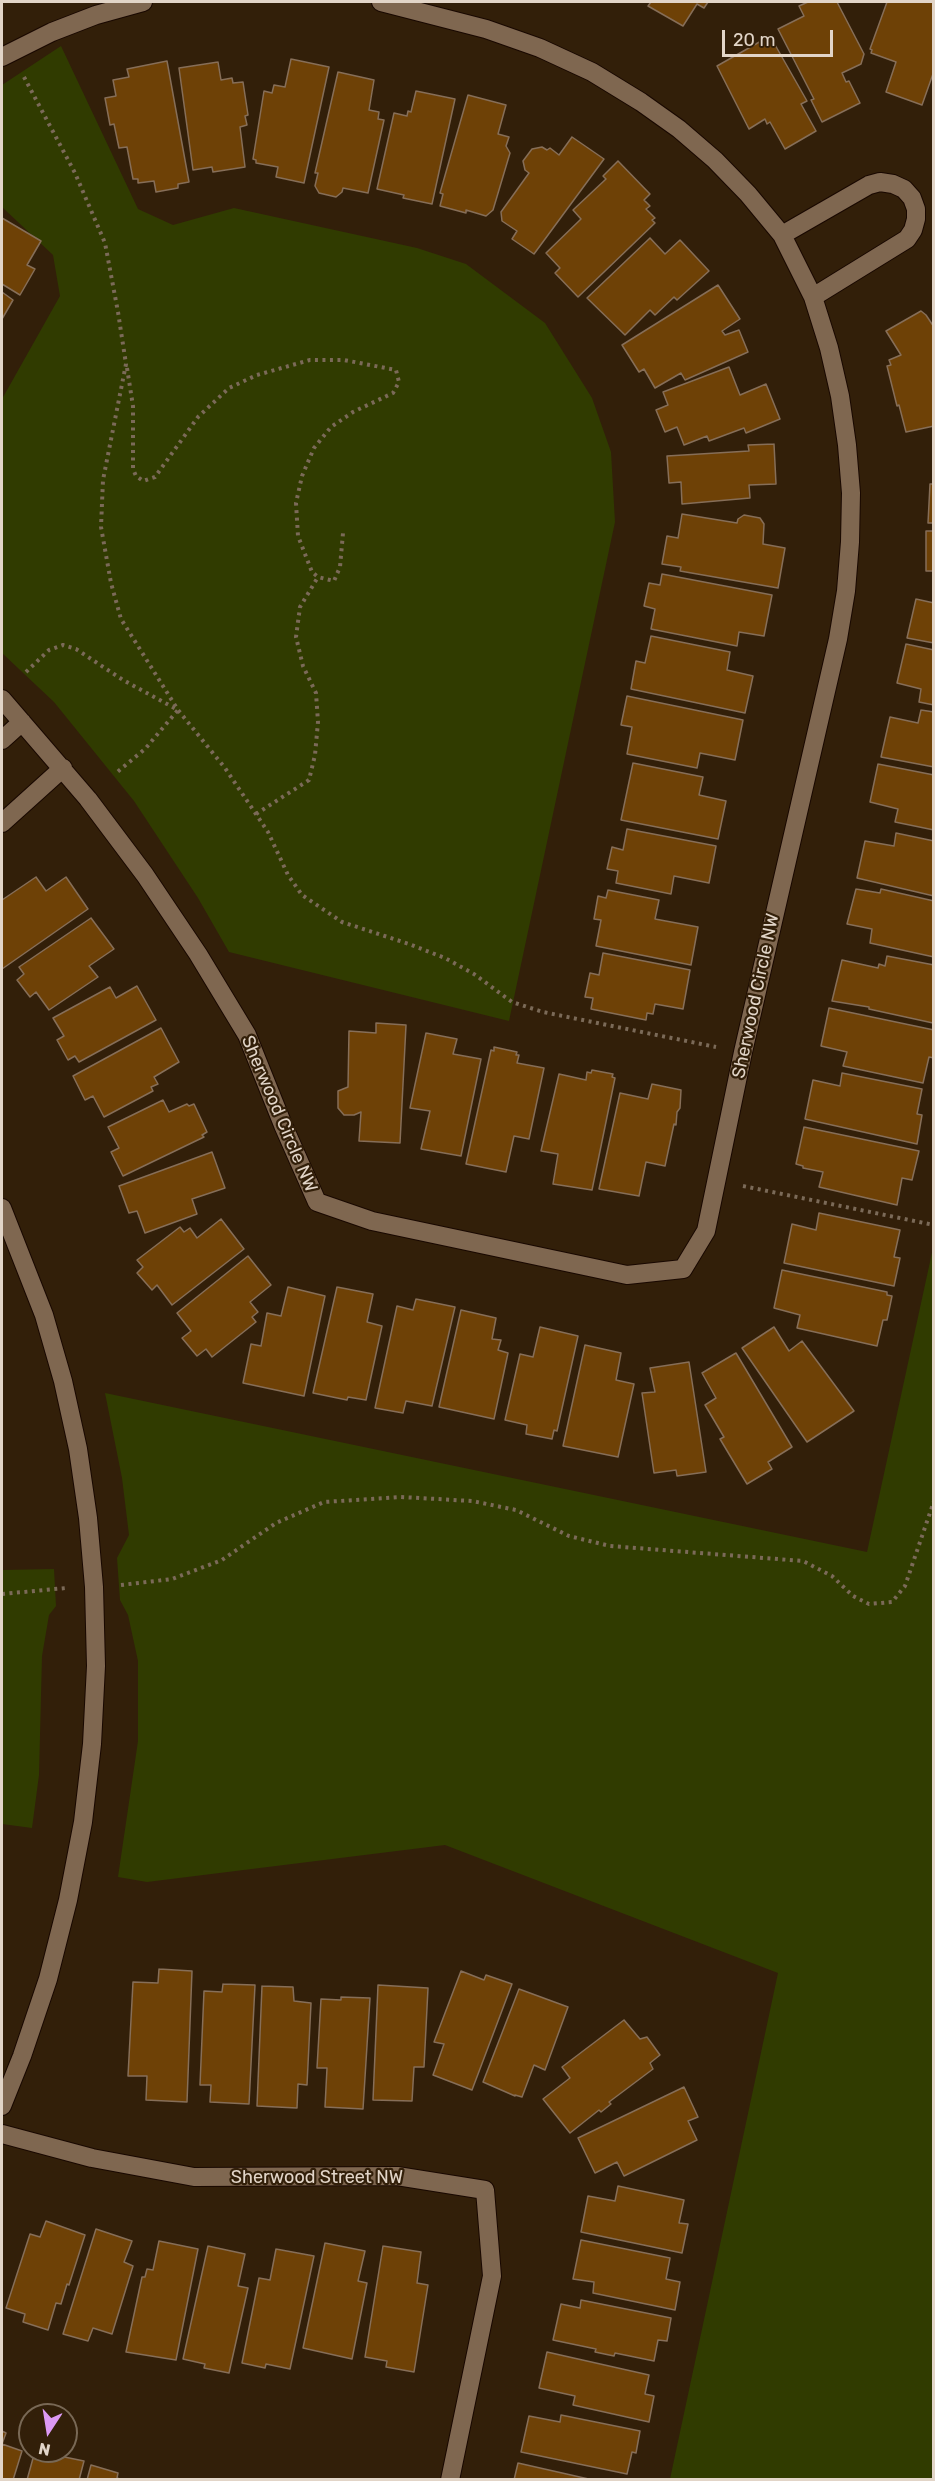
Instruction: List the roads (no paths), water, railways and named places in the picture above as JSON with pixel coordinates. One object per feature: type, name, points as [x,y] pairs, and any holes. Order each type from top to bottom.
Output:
[{"type":"street","points":[[2,57],[96,15],[143,2]]},
{"type":"street","name":"Sherwood Circle NW","points":[[2,699],[63,768],[145,875],[198,954],[247,1035],[282,1125],[317,1202],[372,1221],[627,1275],[683,1269],[706,1231],[743,1052],[838,639],[846,591],[851,503],[847,445],[840,396],[813,297],[782,235],[748,194],[715,160],[679,129],[592,72],[540,48],[432,9],[381,2]]},
{"type":"street","points":[[782,235],[875,184],[893,184],[903,189],[912,198],[916,219],[907,239],[813,297]]},
{"type":"street","points":[[2,740],[22,722]]},
{"type":"street","points":[[2,823],[63,768]]},
{"type":"street","points":[[2,1208],[44,1315],[63,1382],[78,1449],[88,1518],[94,1587],[96,1666],[92,1744],[84,1811],[68,1900],[48,1979],[2,2106]]},
{"type":"street","name":"Sherwood Street NW","points":[[2,2134],[92,2158],[194,2177],[397,2176],[485,2190],[492,2276],[450,2480]]}]
